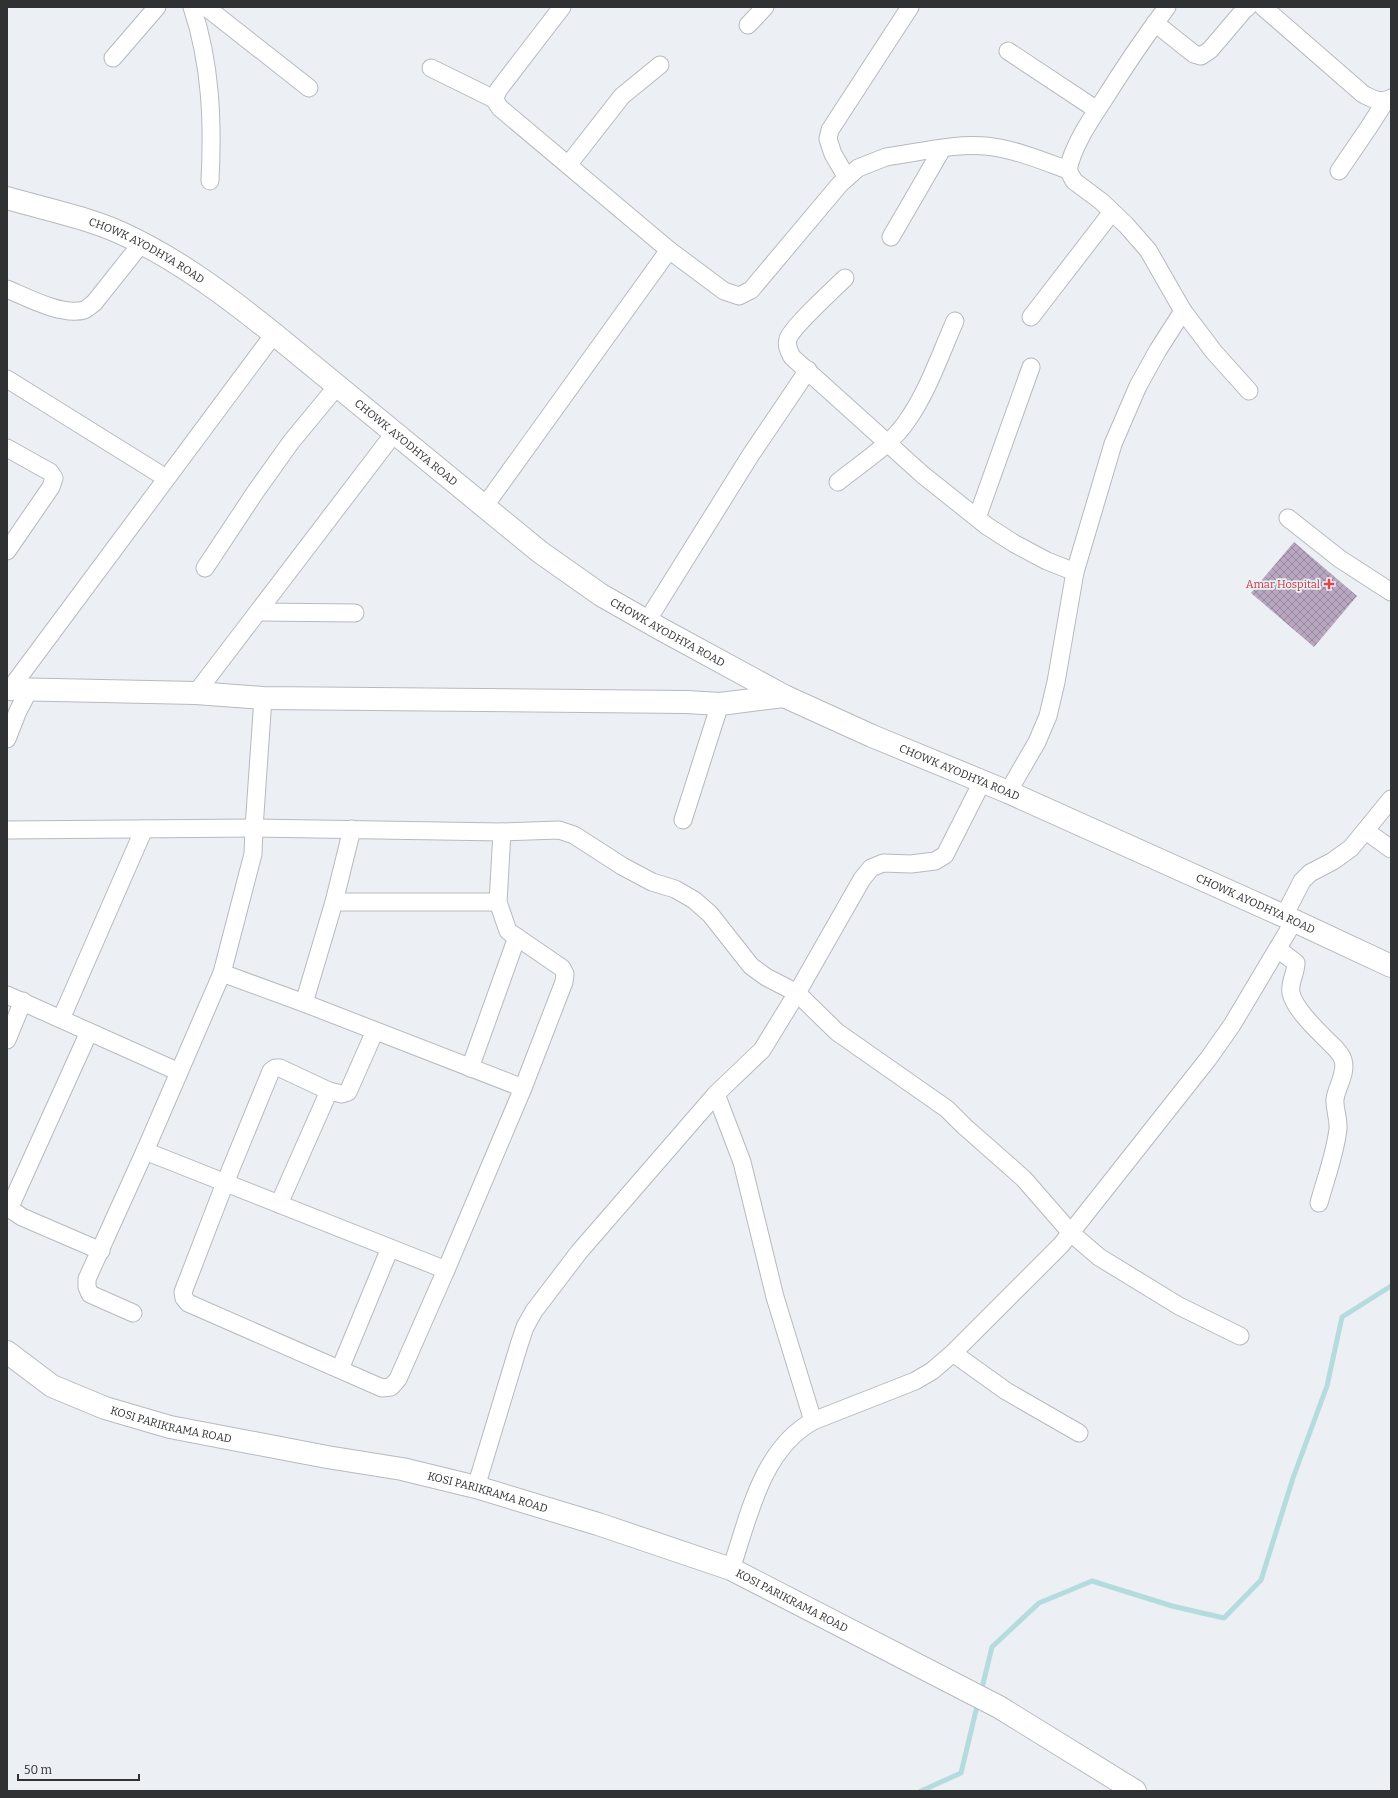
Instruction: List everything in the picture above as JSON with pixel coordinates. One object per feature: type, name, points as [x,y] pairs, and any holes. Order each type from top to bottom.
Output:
[{"type":"main road","name":"CHOWK AYODHYA ROAD","points":[[7,198],[80,218],[120,233],[198,277],[239,306],[338,385],[484,507],[546,556],[601,595],[647,621],[784,696],[1008,792],[1391,966]]},
{"type":"main road","points":[[15,690],[196,694],[263,698],[680,702],[720,704],[784,696]]},
{"type":"main road","name":"KOSI PARIKRAMA ROAD","points":[[7,1352],[52,1386],[105,1408],[170,1427],[327,1457],[402,1469],[476,1486],[598,1524],[731,1569],[999,1707],[1135,1791]]},
{"type":"street","points":[[113,58],[157,7]]},
{"type":"street","points":[[192,7],[202,44],[211,108],[212,134],[210,181]]},
{"type":"street","points":[[206,7],[309,88]]},
{"type":"street","points":[[494,99],[504,83],[562,7]]},
{"type":"street","points":[[748,25],[765,7]]},
{"type":"street","points":[[847,178],[828,139],[830,130],[910,7]]},
{"type":"street","points":[[1167,7],[1097,110],[1070,160],[1068,170],[1074,181],[1126,225],[1148,250],[1183,311],[1214,352],[1248,391]]},
{"type":"street","points":[[1155,23],[1194,54],[1201,56],[1210,50],[1248,7]]},
{"type":"street","points":[[1263,7],[1363,94],[1375,100],[1388,100]]},
{"type":"street","points":[[1008,51],[1097,110]]},
{"type":"street","points":[[568,165],[622,96],[660,65]]},
{"type":"street","points":[[431,68],[494,99],[500,108],[669,250],[724,292],[739,296],[751,290],[847,178],[858,168],[873,161],[886,157],[942,149],[965,146],[986,146],[1013,151],[1068,170]]},
{"type":"street","points":[[1339,171],[1388,100]]},
{"type":"street","points":[[891,237],[942,149]]},
{"type":"street","points":[[1031,317],[1112,212]]},
{"type":"street","points":[[7,289],[49,306],[67,311],[85,310],[94,303],[141,244]]},
{"type":"street","points":[[484,507],[669,250]]},
{"type":"street","points":[[845,278],[796,328],[788,339],[787,348],[792,357],[923,475],[977,518],[1015,544],[1075,572]]},
{"type":"street","points":[[1008,792],[1037,742],[1048,716],[1056,682],[1075,572],[1113,444],[1138,386],[1158,350],[1183,311]]},
{"type":"street","points":[[838,482],[888,442],[906,422],[929,381],[955,321]]},
{"type":"street","points":[[7,738],[18,712],[15,690],[166,478],[274,334]]},
{"type":"street","points":[[977,518],[1031,367]]},
{"type":"street","points":[[647,621],[754,450],[808,370]]},
{"type":"street","points":[[7,379],[166,478]]},
{"type":"street","points":[[205,568],[256,491],[291,442],[338,385]]},
{"type":"street","points":[[196,694],[395,432]]},
{"type":"street","points":[[7,448],[50,472],[54,478],[51,487],[7,551]]},
{"type":"street","points":[[1288,518],[1340,559],[1391,592]]},
{"type":"street","points":[[259,612],[355,613]]},
{"type":"street","points":[[133,1313],[90,1294],[87,1287],[87,1279],[101,1251],[222,973],[253,854],[263,698]]},
{"type":"street","points":[[683,820],[720,704]]},
{"type":"street","points":[[476,1486],[519,1345],[525,1327],[534,1311],[579,1252],[716,1094],[762,1050],[797,993],[862,879],[871,868],[883,863],[911,864],[935,861],[945,855],[982,782]]},
{"type":"street","points":[[731,1569],[754,1503],[770,1463],[782,1446],[800,1428],[813,1421],[915,1381],[932,1371],[953,1353],[1061,1245],[1208,1059],[1232,1024],[1278,949],[1302,881],[1310,873],[1332,861],[1350,848],[1391,800]]},
{"type":"street","points":[[7,830],[254,828],[502,832],[559,830],[574,835],[622,866],[652,882],[675,889],[694,900],[710,914],[751,966],[766,977],[797,993],[837,1032],[947,1109],[1024,1179],[1071,1232],[1099,1257],[1179,1306],[1240,1336]]},
{"type":"street","points":[[61,1019],[144,829]]},
{"type":"street","points":[[304,1003],[334,902],[352,830]]},
{"type":"street","points":[[1366,831],[1391,850]]},
{"type":"street","points":[[375,1031],[348,1092],[342,1094],[329,1091],[280,1068],[275,1068],[271,1072],[225,1183],[183,1292],[184,1298],[188,1303],[382,1388],[391,1387],[398,1379],[523,1088],[564,982],[565,974],[562,968],[508,931],[498,902],[502,832]]},
{"type":"street","points":[[334,902],[498,902]]},
{"type":"street","points":[[470,1068],[516,937]]},
{"type":"street","points":[[1278,949],[1296,963],[1296,970],[1290,989],[1295,1001],[1311,1023],[1340,1053],[1344,1064],[1335,1098],[1335,1107],[1339,1118],[1334,1152],[1319,1203]]},
{"type":"street","points":[[222,973],[304,1003],[523,1088]]},
{"type":"street","points":[[7,995],[179,1072]]},
{"type":"street","points":[[7,1040],[23,1001]]},
{"type":"street","points":[[89,1032],[8,1208],[22,1217],[101,1251]]},
{"type":"street","points":[[279,1204],[329,1091]]},
{"type":"street","points":[[716,1094],[742,1162],[775,1297],[813,1421]]},
{"type":"street","points":[[145,1151],[446,1270]]},
{"type":"street","points":[[340,1370],[390,1248]]},
{"type":"street","points":[[953,1353],[1006,1391],[1079,1432]]},
{"type":"building","points":[[1294,542],[1357,596],[1314,647],[1251,593]]},
{"type":"waterway","points":[[981,1692],[992,1647],[1039,1603],[1092,1581],[1172,1606],[1224,1618],[1261,1580],[1293,1478],[1327,1386],[1342,1317],[1391,1286]]},
{"type":"waterway","points":[[921,1791],[961,1773],[978,1702]]},
{"type":"place","name":"Amar Hospital","points":[[1329,584]]}]
